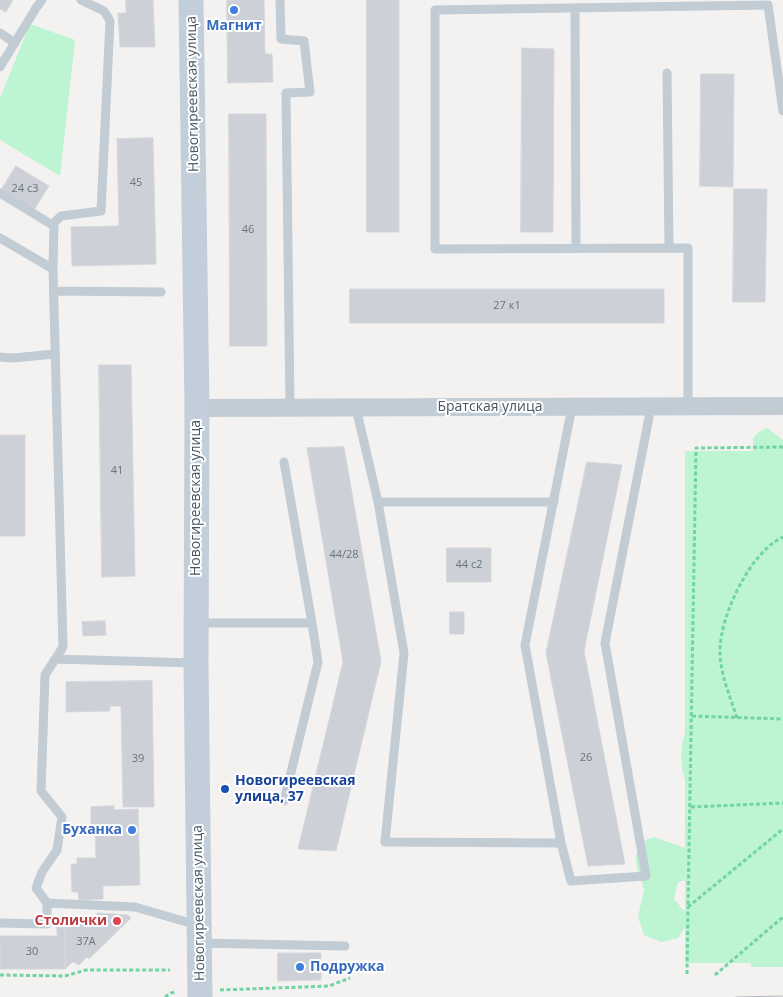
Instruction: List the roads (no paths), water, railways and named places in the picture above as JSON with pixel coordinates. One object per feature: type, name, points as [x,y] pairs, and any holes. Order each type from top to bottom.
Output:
[{"type":"street","name":"Новогиреевская улица","points":[[192,0],[197,408],[196,663],[199,934],[209,994]]},
{"type":"street","name":"Братская улица","points":[[197,408],[783,406]]},
{"type":"lane","points":[[0,67],[42,0]]},
{"type":"lane","points":[[0,924],[47,924],[48,903],[36,888],[42,872],[56,850],[62,817],[41,791],[45,674],[63,647],[53,268],[54,223],[62,216],[101,211],[110,21],[104,11],[81,0]]},
{"type":"lane","points":[[280,0],[281,39],[304,41],[310,92],[286,93],[290,408]]},
{"type":"lane","points":[[435,0],[435,249],[688,248],[688,406]]},
{"type":"lane","points":[[435,10],[753,3],[768,5],[783,111]]},
{"type":"lane","points":[[575,8],[576,248]]},
{"type":"lane","points":[[0,33],[14,43]]},
{"type":"lane","points":[[667,73],[669,248]]},
{"type":"lane","points":[[0,193],[54,226]]},
{"type":"lane","points":[[0,238],[53,268]]},
{"type":"lane","points":[[54,291],[161,292]]},
{"type":"lane","points":[[0,357],[13,358],[55,354]]},
{"type":"lane","points":[[572,407],[526,645],[561,843],[572,881],[646,876],[605,643],[651,407]]},
{"type":"lane","points":[[356,408],[378,502],[404,653],[385,842],[561,843]]},
{"type":"lane","points":[[284,462],[318,662],[284,801]]},
{"type":"lane","points":[[378,502],[554,502]]},
{"type":"lane","points":[[196,623],[312,623]]},
{"type":"lane","points":[[55,659],[196,663]]},
{"type":"lane","points":[[48,903],[135,907],[199,934],[344,946]]},
{"type":"tram line","points":[[736,997],[783,996]]},
{"type":"place","name":"Магнит","points":[[234,10]]},
{"type":"place","name":"Новогиреевская улица, 37","points":[[225,789]]},
{"type":"place","name":"Буханка","points":[[132,830]]},
{"type":"place","name":"Столички","points":[[117,921]]},
{"type":"place","name":"Подружка","points":[[300,967]]}]
